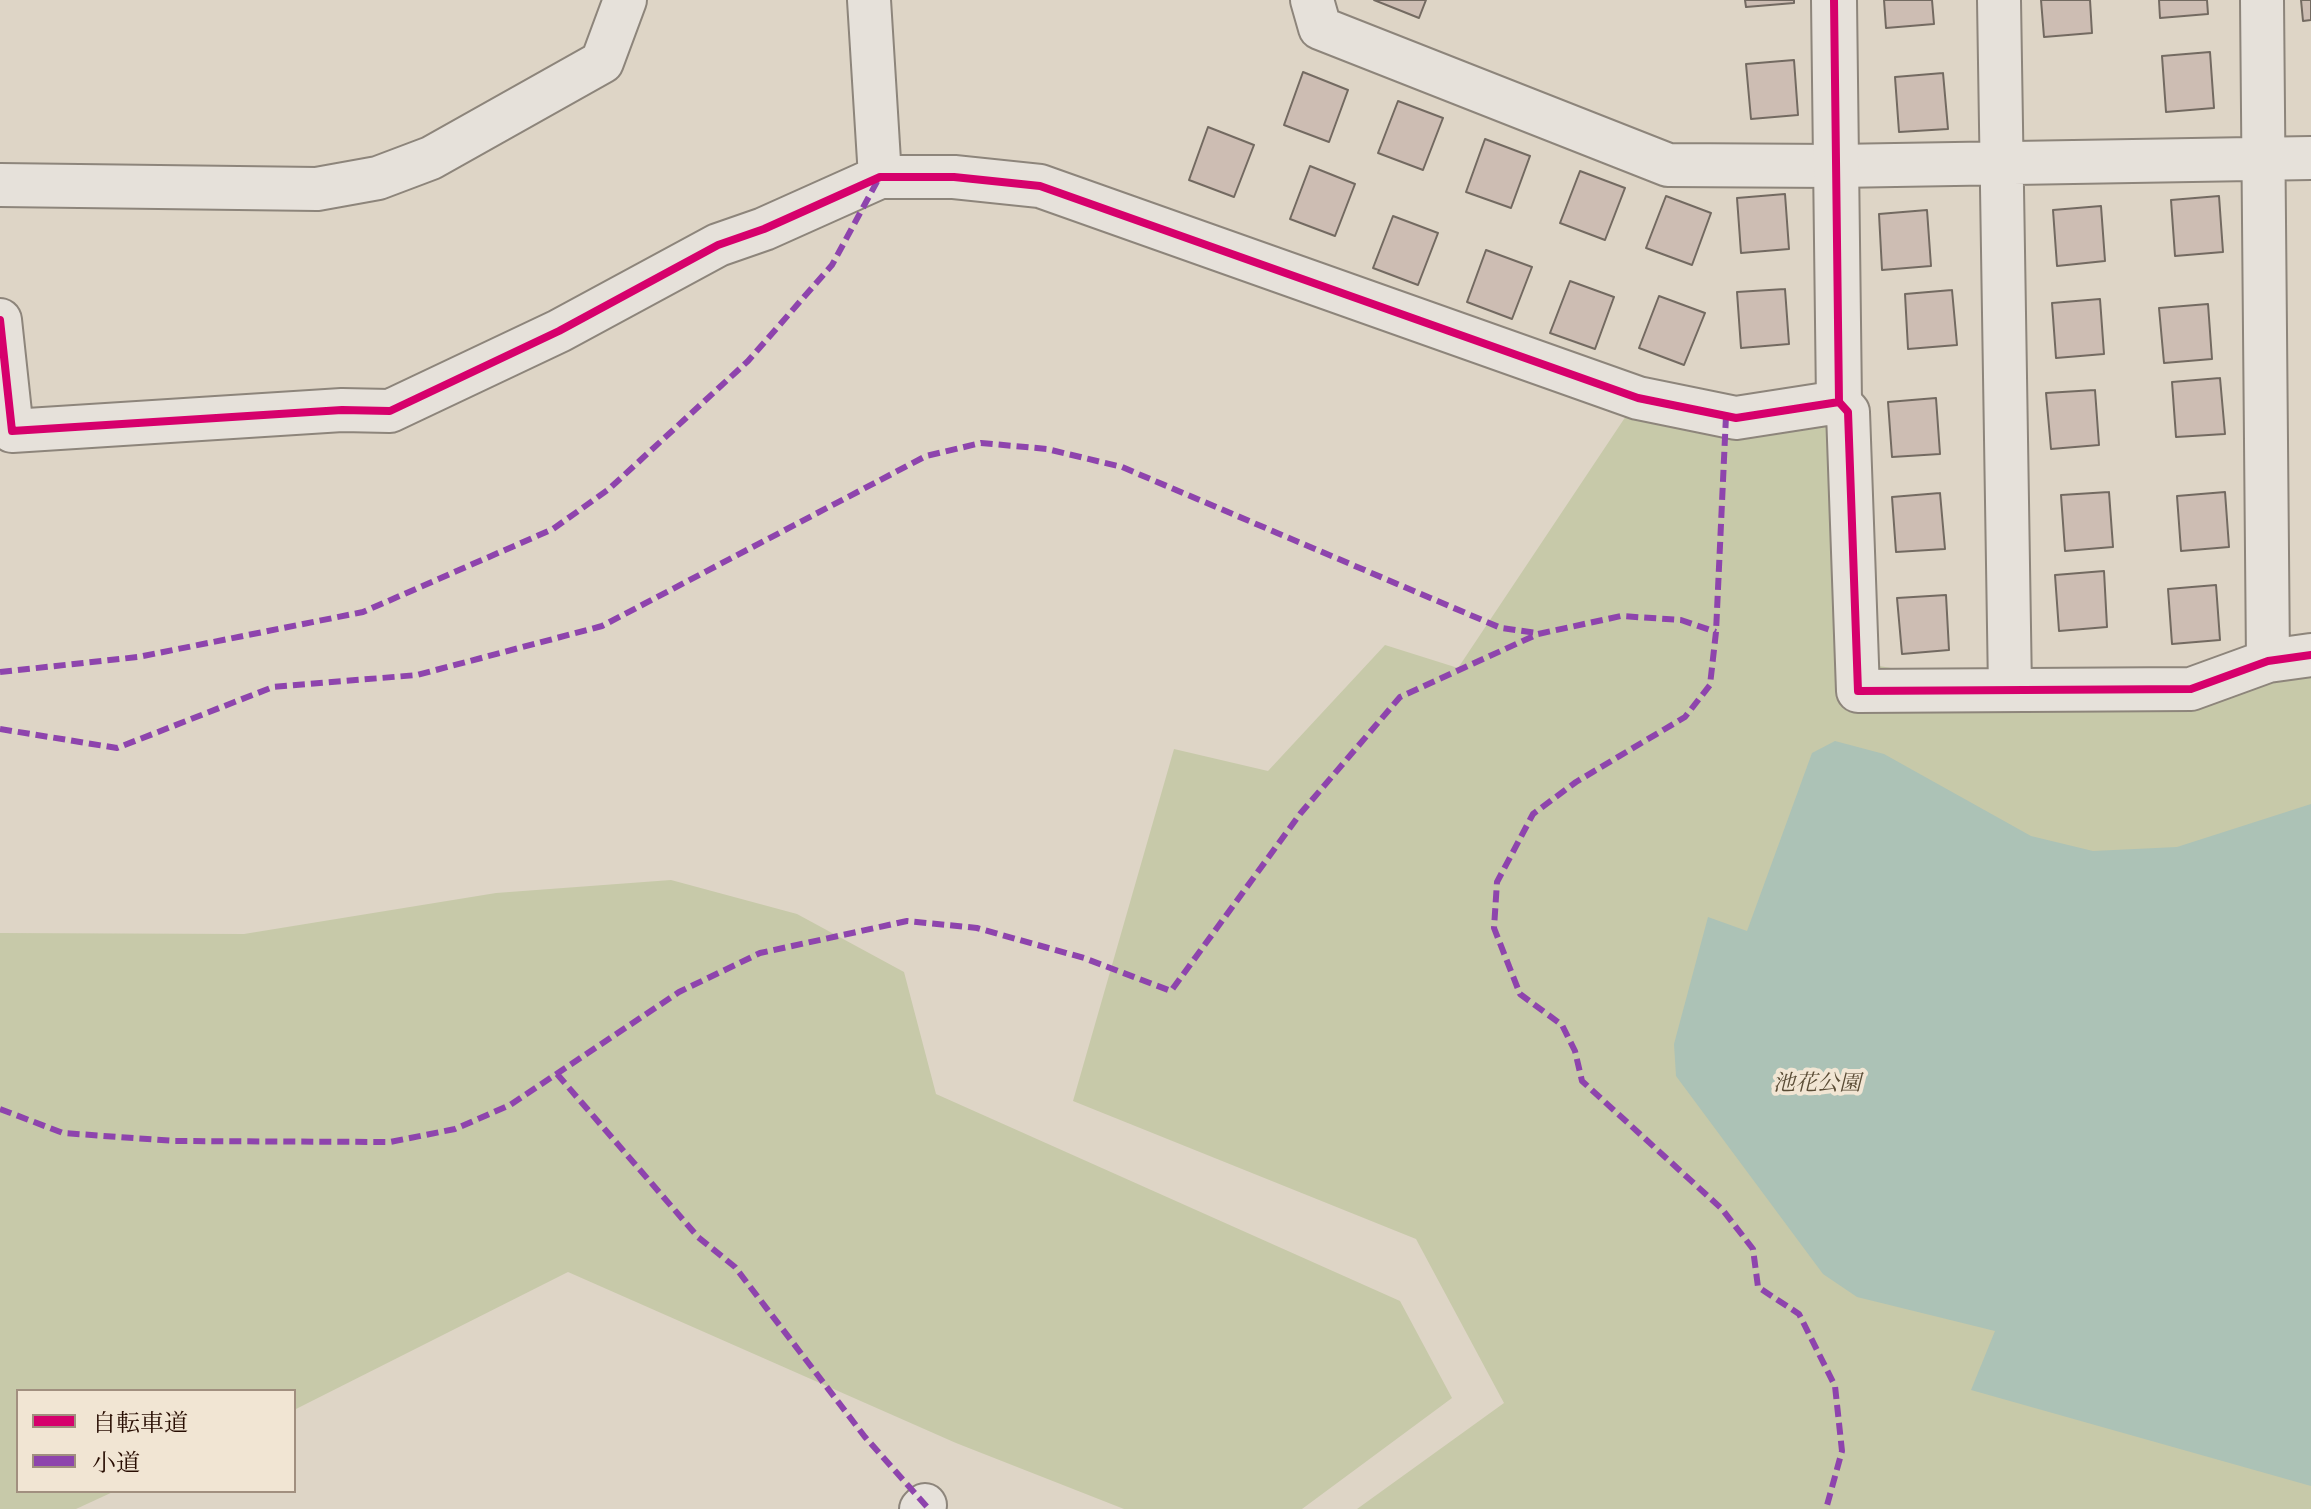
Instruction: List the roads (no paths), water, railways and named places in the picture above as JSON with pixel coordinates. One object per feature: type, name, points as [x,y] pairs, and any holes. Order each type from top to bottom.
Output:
[{"type":"street","points":[[0,185],[317,189],[378,178],[431,158],[602,62],[625,0]]},
{"type":"street","points":[[869,0],[880,177]]},
{"type":"street","points":[[1312,0],[1320,28],[1668,165],[1836,166],[2311,158]]},
{"type":"street","points":[[1834,0],[1839,402],[1848,412],[1858,691],[2191,689],[2268,661],[2311,655]]},
{"type":"street","points":[[1999,0],[2010,689]]},
{"type":"street","points":[[2262,0],[2268,661]]},
{"type":"street","points":[[0,320],[12,431],[310,412],[390,411],[559,331],[718,245],[764,229],[880,177],[954,177],[1040,186],[1638,398],[1736,418],[1839,402]]},
{"type":"park label","name":"池花公園","points":[[1817,1085]]}]
